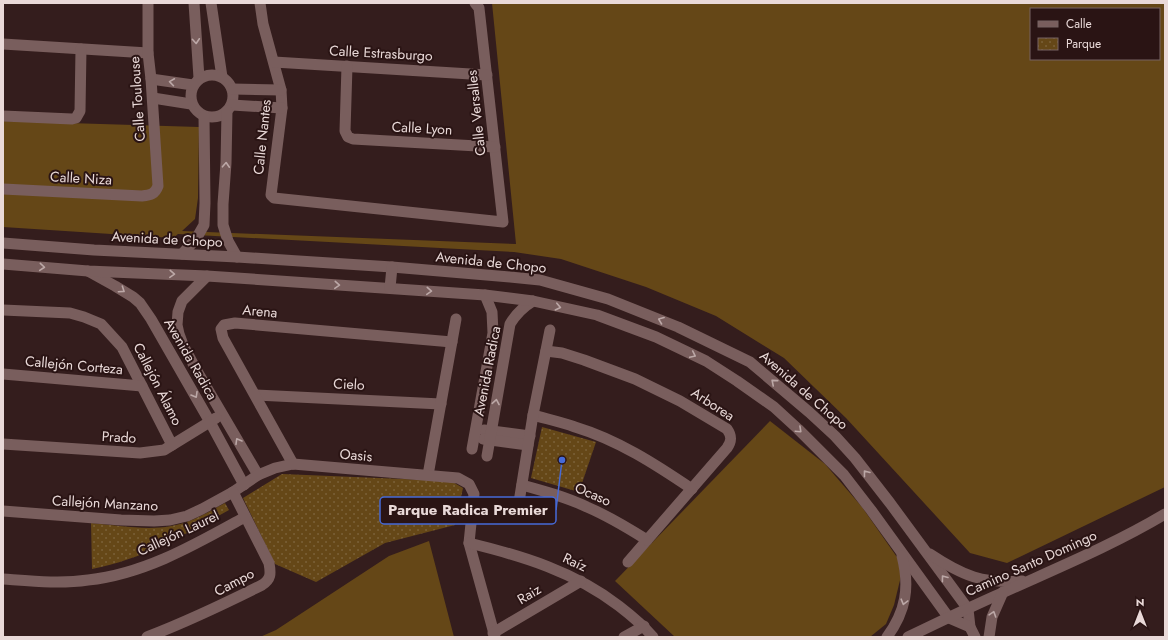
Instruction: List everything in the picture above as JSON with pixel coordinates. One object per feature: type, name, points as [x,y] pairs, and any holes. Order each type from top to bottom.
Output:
[{"type":"street","name":"Calle Toulouse","points":[[148,3],[148,53],[153,98],[158,186],[156,191]]},
{"type":"street","points":[[194,3],[196,82],[190,94],[192,104],[196,111],[204,116],[212,117],[220,116],[229,108],[282,108]]},
{"type":"street","points":[[211,3],[222,77]]},
{"type":"street","name":"Calle Nantes","points":[[260,3],[268,45],[281,90],[282,108],[271,195],[274,198],[503,222]]},
{"type":"street","name":"Calle Versalles","points":[[475,3],[479,8],[503,222]]},
{"type":"street","points":[[3,44],[148,53]]},
{"type":"street","points":[[3,116],[72,120],[76,118],[80,111],[81,50]]},
{"type":"street","name":"Calle Estrasburgo","points":[[274,62],[487,75]]},
{"type":"street","name":"Calle Lyon","points":[[347,66],[346,131],[348,136],[353,140],[495,147]]},
{"type":"street","points":[[151,79],[196,82],[210,74],[222,77],[228,82],[232,89],[234,97],[229,108],[223,226],[228,241],[237,257]]},
{"type":"street","points":[[232,89],[281,90]]},
{"type":"street","points":[[153,98],[192,104]]},
{"type":"street","points":[[182,254],[196,238],[204,225],[204,116]]},
{"type":"street","name":"Calle Niza","points":[[3,189],[142,196],[151,195],[156,191]]},
{"type":"street","points":[[204,225],[223,226]]},
{"type":"street","name":"Avenida de Chopo","points":[[3,243],[94,250],[392,267],[540,280],[608,299],[678,327],[750,362],[809,412],[835,436],[855,458],[968,609]]},
{"type":"street","points":[[3,264],[88,271],[207,276],[485,295],[533,301],[597,316],[656,337],[706,361],[737,381],[774,407],[798,429],[823,453],[862,498],[949,618],[973,632]]},
{"type":"street","points":[[390,288],[392,267]]},
{"type":"street","name":"Avenida Radica","points":[[88,271],[115,286],[140,304],[155,326],[244,484]]},
{"type":"street","name":"Avenida Radica","points":[[207,276],[182,301],[178,312],[177,325],[183,345],[258,475]]},
{"type":"street","name":"Avenida Radica","points":[[485,295],[492,312],[493,333],[474,439],[490,436]]},
{"type":"street","name":"Avenida Radica","points":[[487,456],[510,324],[520,310],[533,301]]},
{"type":"street","name":"Callejón Álamo","points":[[3,310],[39,310],[70,313],[101,324],[122,347],[172,445]]},
{"type":"street","points":[[428,475],[456,319]]},
{"type":"street","name":"Arena","points":[[293,464],[223,338],[221,328],[224,325],[235,324],[452,342]]},
{"type":"street","points":[[519,502],[533,415],[550,330]]},
{"type":"street","name":"Arborea","points":[[546,351],[562,353],[635,379],[680,401],[727,429],[731,435],[727,448],[628,562]]},
{"type":"street","name":"Callejón Corteza","points":[[3,374],[142,386]]},
{"type":"street","name":"Cielo","points":[[256,395],[441,404]]},
{"type":"street","name":"Prado","points":[[3,444],[140,453],[159,452],[222,414]]},
{"type":"street","points":[[533,415],[576,427],[617,443],[656,464],[692,489]]},
{"type":"street","points":[[490,436],[529,440]]},
{"type":"street","name":"Oasis","points":[[244,484],[258,475],[275,468],[293,464],[458,478],[469,484],[474,494],[469,543]]},
{"type":"street","name":"Callejón Manzano","points":[[3,511],[121,520],[170,520],[187,516],[202,509],[233,492],[244,484]]},
{"type":"street","name":"Ocaso","points":[[522,485],[555,494],[587,507],[618,522],[647,540]]},
{"type":"street","name":"Campo","points":[[146,637],[212,610],[267,581],[270,577],[271,572],[268,563],[233,492]]},
{"type":"street","name":"Camino Santo Domingo","points":[[908,637],[1003,592],[1096,551],[1165,514]]},
{"type":"street","name":"Callejón Laurel","points":[[3,579],[31,581],[88,580],[112,576],[133,570],[172,555],[245,517]]},
{"type":"street","points":[[469,543],[494,635]]},
{"type":"street","name":"Raíz","points":[[469,543],[501,550],[538,562],[581,581],[615,603],[644,626],[653,637]]},
{"type":"street","points":[[886,637],[900,615],[906,591],[905,566],[901,550]]},
{"type":"street","points":[[924,550],[943,563],[982,580],[1009,582],[1033,580]]},
{"type":"street","name":"Raiz","points":[[494,635],[581,581]]},
{"type":"street","points":[[990,637],[992,617],[1003,592]]},
{"type":"street","points":[[968,609],[973,632]]},
{"type":"street","points":[[624,637],[644,626]]},
{"type":"green space","points":[[492,3],[1165,3],[1165,487],[1007,563],[970,553],[846,418],[784,358],[716,316],[646,287],[561,259],[514,252],[178,234],[173,238],[3,227],[3,121],[199,127],[198,198],[195,219],[182,231],[516,244]]},
{"type":"green space","points":[[770,421],[825,464],[862,507],[899,560],[901,576],[894,605],[886,624],[870,637],[675,637],[615,581]]},
{"type":"green space","points":[[542,427],[596,442],[579,492],[531,478]]},
{"type":"green space","points":[[282,474],[451,481],[463,488],[455,525],[385,543],[316,582],[275,564],[243,498]]},
{"type":"green space","points":[[225,503],[229,510],[180,537],[146,553],[110,565],[92,569],[91,523],[142,528],[178,525],[192,520]]},
{"type":"green space","points":[[429,541],[454,637],[260,637],[276,630],[389,556]]},
{"type":"place","name":"Parque Radica Premier","points":[[562,460]]}]
